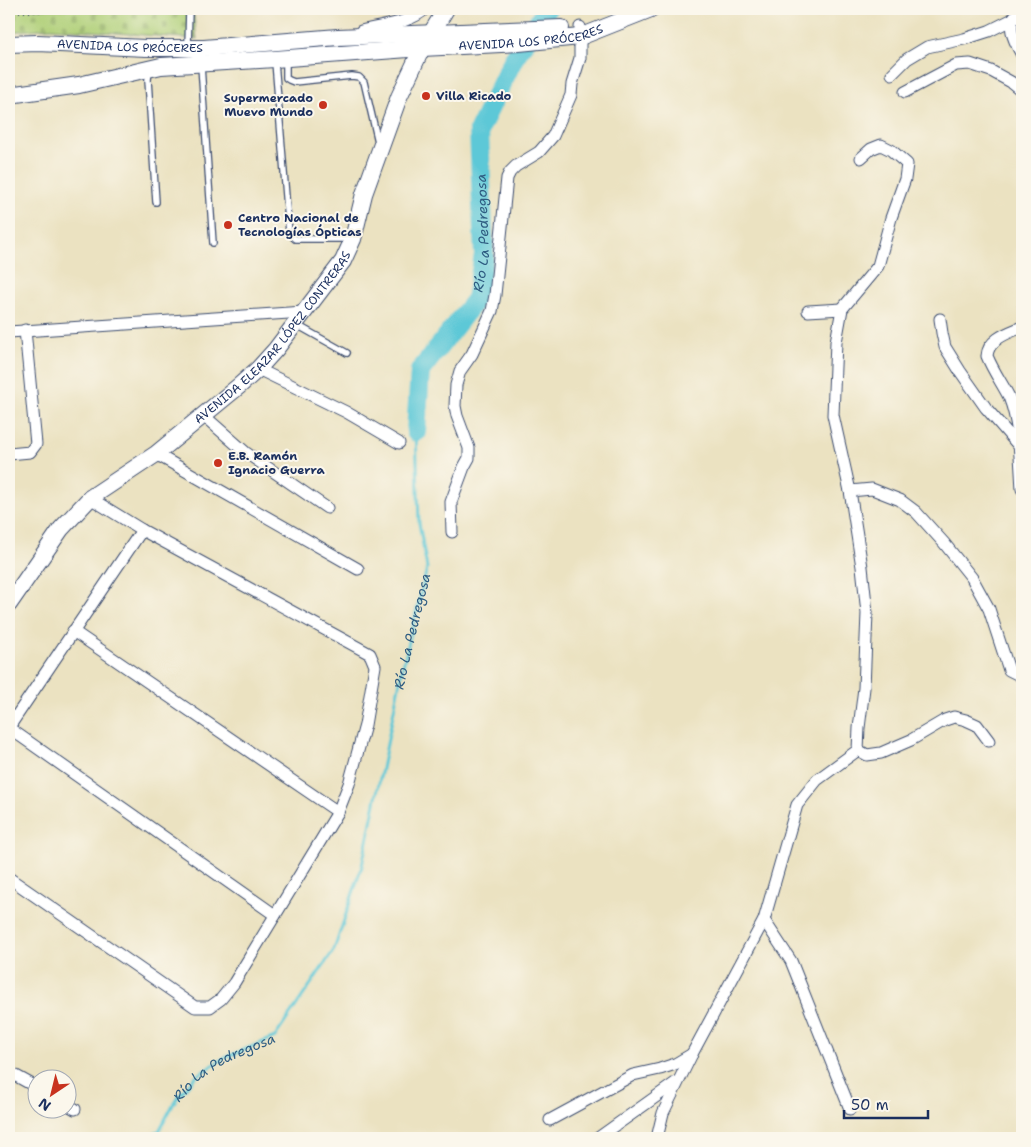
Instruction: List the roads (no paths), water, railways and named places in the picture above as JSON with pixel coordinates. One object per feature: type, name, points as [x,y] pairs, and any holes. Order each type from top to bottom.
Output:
[{"type":"main road","points":[[338,37],[418,26],[433,17],[441,9]]},
{"type":"main road","name":"AVENIDA ELEAZAR LÓPEZ CONTRERAS","points":[[9,604],[61,529],[90,498],[156,454],[258,369],[276,349],[343,261],[353,239],[364,194],[399,97],[426,41],[446,9]]},
{"type":"main road","name":"AVENIDA LOS PRÓCERES","points":[[9,95],[79,85],[161,66],[280,59],[426,41],[580,32],[650,9]]},
{"type":"main road","name":"AVENIDA LOS PRÓCERES","points":[[9,44],[38,43],[146,48],[204,48],[338,37],[426,41]]},
{"type":"street","points":[[338,37],[410,19],[425,9]]},
{"type":"street","points":[[892,74],[906,59],[927,47],[990,31],[1013,19],[1022,10]]},
{"type":"street","points":[[1013,19],[1011,29],[1022,55]]},
{"type":"street","points":[[452,532],[451,502],[469,458],[469,448],[455,406],[456,385],[460,371],[472,354],[492,311],[507,178],[516,166],[539,152],[553,136],[572,95],[572,84],[580,58],[580,32]]},
{"type":"street","points":[[905,92],[956,66],[970,64],[998,75],[1022,90]]},
{"type":"street","points":[[858,750],[864,688],[867,613],[850,492],[833,415],[836,342],[842,309],[878,266],[891,218],[905,179],[906,164],[891,150],[881,145],[871,149],[862,158]]},
{"type":"street","points":[[808,311],[842,309]]},
{"type":"street","points":[[9,332],[299,318]]},
{"type":"street","points":[[940,319],[945,347],[986,408],[1019,446]]},
{"type":"street","points":[[1022,327],[996,340],[988,350],[987,356],[1009,398],[1015,419],[1022,489]]},
{"type":"street","points":[[9,454],[30,452],[36,444],[25,330]]},
{"type":"street","points":[[258,369],[346,412],[399,443]]},
{"type":"street","points":[[203,415],[245,452],[327,508]]},
{"type":"street","points":[[156,454],[358,569]]},
{"type":"street","points":[[850,492],[872,489],[900,500],[916,512],[972,578],[990,610],[1009,670],[1019,675],[1022,674]]},
{"type":"street","points":[[9,878],[195,1007],[210,1007],[222,999],[234,983],[338,812],[349,784],[365,725],[375,666],[370,654],[142,530],[90,498]]},
{"type":"street","points":[[142,530],[9,727],[275,915]]},
{"type":"street","points":[[73,631],[338,812]]},
{"type":"street","points":[[858,750],[867,755],[881,753],[911,740],[945,720],[954,717],[966,720],[976,726],[988,741]]},
{"type":"street","points":[[657,1138],[663,1113],[679,1080],[764,920],[797,804],[818,780],[858,750]]},
{"type":"street","points":[[764,920],[791,961],[850,1109]]},
{"type":"street","points":[[550,1120],[633,1075],[675,1064],[692,1054]]},
{"type":"street","points":[[9,1072],[28,1082]]},
{"type":"street","points":[[598,1138],[679,1080]]},
{"type":"lane","points":[[188,48],[189,9]]},
{"type":"lane","points":[[280,59],[286,78],[294,82],[352,76],[359,77],[364,82],[380,149]]},
{"type":"lane","points":[[280,59],[289,233],[295,239],[353,239]]},
{"type":"lane","points":[[201,64],[213,243]]},
{"type":"lane","points":[[149,68],[148,80],[156,202]]},
{"type":"lane","points":[[299,318],[347,353]]},
{"type":"waterway","name":"Río La Pedregosa","points":[[416,432],[420,371],[476,299],[484,255],[479,130],[514,58],[547,9]]},
{"type":"waterway","name":"Río La Pedregosa","points":[[148,1138],[159,1131],[176,1099],[196,1076],[224,1058],[275,1037],[334,950],[362,866],[403,666],[427,568],[419,523],[416,432]]},
{"type":"place","name":"Villa Ricado","points":[[426,96]]},
{"type":"place","name":"Supermercado Muevo Mundo","points":[[323,105]]},
{"type":"place","name":"Centro Nacional de Tecnologías Ópticas","points":[[228,225]]},
{"type":"place","name":"E.B. Ramón Ignacio Guerra","points":[[218,463]]}]
